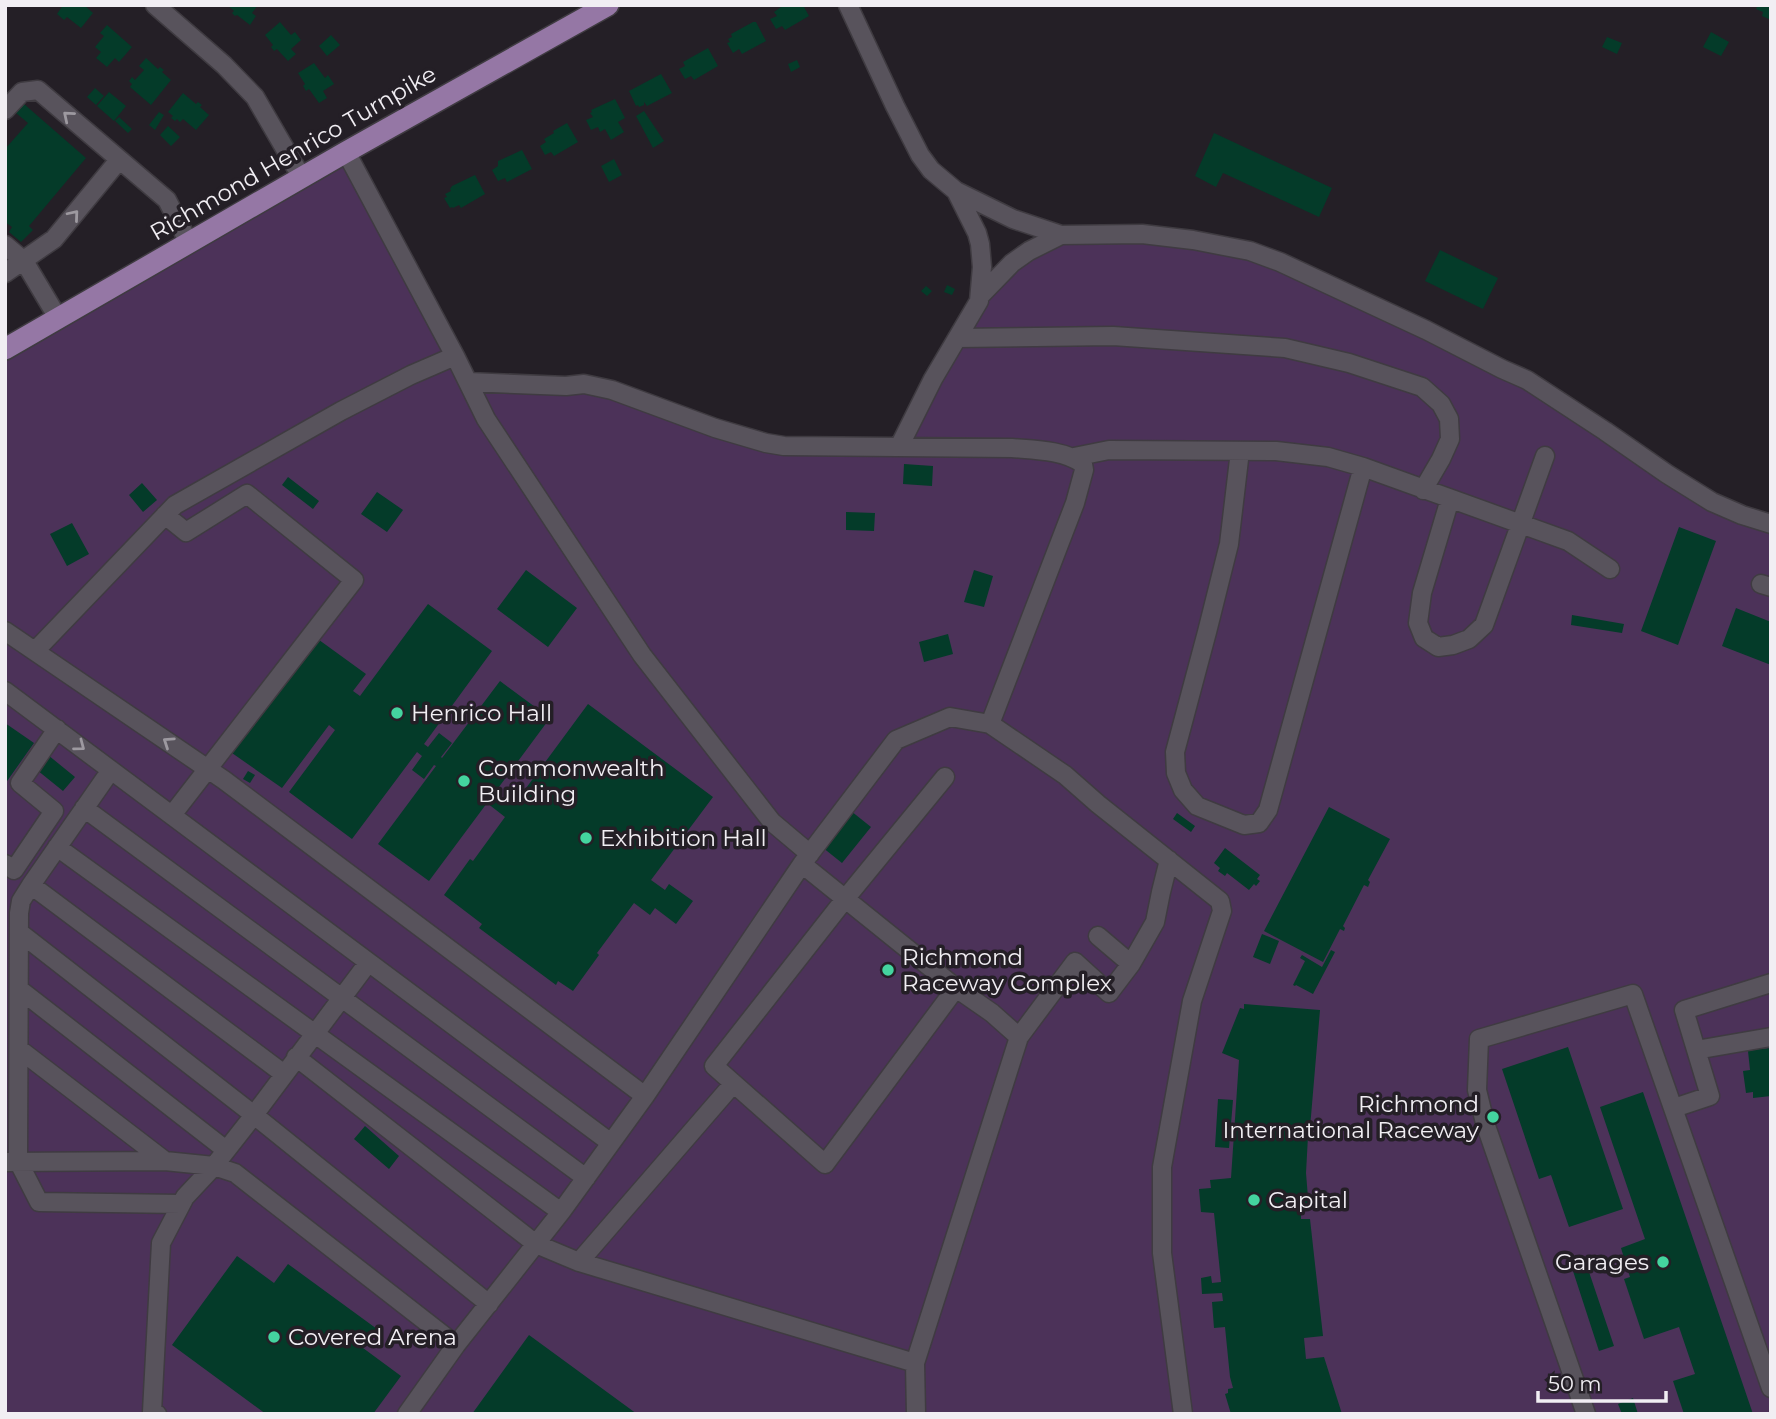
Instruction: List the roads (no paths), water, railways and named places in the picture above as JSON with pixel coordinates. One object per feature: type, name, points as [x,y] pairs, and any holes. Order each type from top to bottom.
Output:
[{"type":"main road","name":"Richmond Henrico Turnpike","points":[[5,349],[346,152],[608,5]]},
{"type":"street","points":[[155,5],[224,65],[255,97],[302,178]]},
{"type":"street","points":[[848,5],[920,155],[932,170],[956,191],[1013,219],[1061,234],[1142,234],[1193,240],[1250,251],[1280,262],[1527,380],[1712,502],[1771,524]]},
{"type":"street","points":[[5,110],[22,92],[38,90],[167,200],[189,243]]},
{"type":"street","points":[[346,152],[486,419],[642,655],[772,822],[845,899],[1019,1037]]},
{"type":"street","points":[[5,273],[54,239],[120,160]]},
{"type":"street","points":[[899,447],[933,379],[979,301],[982,267],[980,244],[956,191]]},
{"type":"street","points":[[980,296],[1012,263],[1061,234]]},
{"type":"street","points":[[5,245],[24,261],[58,318]]},
{"type":"street","points":[[958,338],[1113,336],[1285,348],[1349,363],[1422,387],[1441,404],[1449,419],[1450,439],[1423,489]]},
{"type":"street","points":[[35,651],[175,505],[318,424],[411,375],[455,356]]},
{"type":"street","points":[[468,382],[566,386],[584,384],[612,390],[715,428],[784,446],[1012,449],[1074,457],[1109,450],[1276,451],[1328,457],[1363,467],[1568,541],[1610,569]]},
{"type":"street","points":[[1240,451],[1228,544],[1175,752],[1176,773],[1183,790],[1197,806],[1244,825],[1259,823],[1268,810],[1363,467]]},
{"type":"street","points":[[1450,499],[1422,593],[1419,623],[1423,638],[1438,647],[1469,639],[1484,625],[1545,456]]},
{"type":"street","points":[[990,724],[1075,503],[1084,470],[1083,464],[1074,457]]},
{"type":"street","points":[[165,515],[186,532],[247,494],[354,580],[172,815]]},
{"type":"street","points":[[8,638],[35,651],[224,780],[645,1096]]},
{"type":"street","points":[[5,691],[611,1143]]},
{"type":"street","points":[[407,1414],[456,1345],[586,1178],[806,859],[895,740],[950,717],[990,724],[1066,775],[1098,804],[1220,901],[1222,911],[1192,1001],[1162,1167],[1163,1253],[1183,1414]]},
{"type":"street","points":[[5,864],[14,870],[54,811],[20,783],[57,729]]},
{"type":"street","points":[[111,770],[21,901],[19,1049],[12,1162],[39,1202],[181,1204]]},
{"type":"street","points":[[945,777],[714,1066],[825,1164],[956,988]]},
{"type":"street","points":[[84,808],[586,1178]]},
{"type":"street","points":[[57,847],[561,1212]]},
{"type":"street","points":[[916,1414],[915,1363],[1019,1037],[1075,962],[1109,993],[1131,964],[1155,922],[1169,860]]},
{"type":"street","points":[[30,885],[284,1074]]},
{"type":"street","points":[[19,932],[254,1115],[489,1304]]},
{"type":"street","points":[[1098,936],[1131,964]]},
{"type":"street","points":[[154,1413],[161,1243],[185,1197],[214,1166],[254,1115],[368,963]]},
{"type":"street","points":[[1674,1108],[1710,1096],[1684,1010],[1771,983]]},
{"type":"street","points":[[19,989],[226,1150]]},
{"type":"street","points":[[1586,1414],[1485,1123],[1477,1090],[1479,1039],[1633,994],[1771,1388]]},
{"type":"street","points":[[1696,1050],[1771,1037]]},
{"type":"street","points":[[19,1049],[165,1161]]},
{"type":"street","points":[[296,1057],[536,1244],[579,1262],[915,1363]]},
{"type":"street","points":[[579,1262],[733,1084]]},
{"type":"street","points":[[12,1162],[165,1161],[214,1166],[235,1173],[456,1345]]},
{"type":"place","name":"Henrico Hall","points":[[397,713]]},
{"type":"place","name":"Commonwealth Building","points":[[464,781]]},
{"type":"place","name":"Exhibition Hall","points":[[586,838]]},
{"type":"place","name":"Richmond Raceway Complex","points":[[888,970]]},
{"type":"place","name":"Richmond International Raceway","points":[[1493,1117]]},
{"type":"place","name":"Capital","points":[[1254,1200]]},
{"type":"place","name":"Garages","points":[[1663,1262]]},
{"type":"place","name":"Covered Arena","points":[[274,1337]]}]
